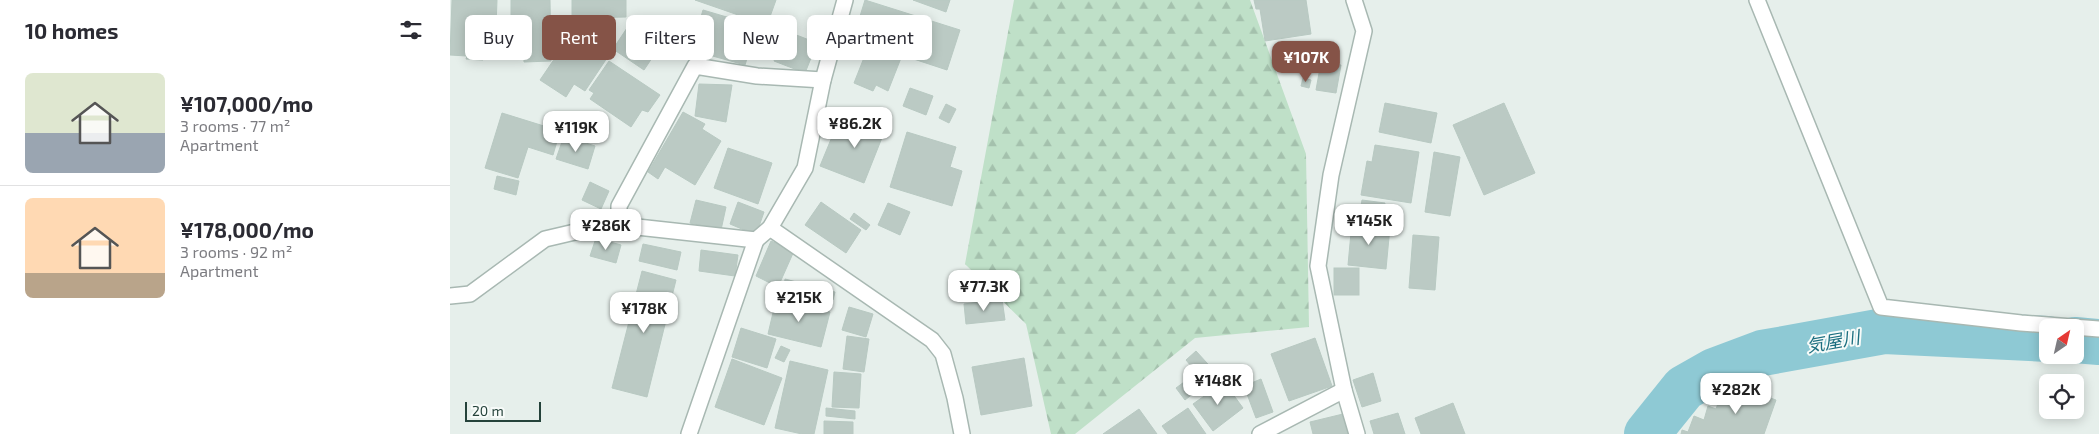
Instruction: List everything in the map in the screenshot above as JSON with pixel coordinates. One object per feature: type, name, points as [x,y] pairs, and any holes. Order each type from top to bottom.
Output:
[{"type":"street","points":[[1354,0],[1364,31],[1331,175],[1318,266],[1344,390],[1357,434]]},
{"type":"street","points":[[1757,0],[1881,307],[2021,323],[2099,328]]},
{"type":"street","points":[[690,434],[756,240],[770,228],[805,168],[841,1]]},
{"type":"street","points":[[619,225],[619,206],[695,66],[757,76],[823,80]]},
{"type":"street","points":[[450,296],[470,294],[545,239],[592,228],[619,225],[756,240]]},
{"type":"street","points":[[770,228],[932,340],[943,354],[956,398],[962,434]]},
{"type":"street","points":[[1260,434],[1344,390]]},
{"type":"green space","points":[[1014,0],[1250,0],[1306,154],[1309,327],[1195,338],[1075,434],[1051,434],[1026,324],[965,264]]},
{"type":"building","points":[[452,0],[497,0],[496,15],[465,15],[465,56],[450,55]]},
{"type":"building","points":[[511,0],[550,0],[550,15],[542,15],[542,60],[551,61],[524,62],[524,60],[532,60],[532,15],[511,15]]},
{"type":"building","points":[[572,0],[626,0],[626,17],[616,17],[616,15],[572,15]]},
{"type":"building","points":[[695,0],[776,0],[771,15],[738,15]]},
{"type":"building","points":[[865,0],[912,15],[860,15]]},
{"type":"building","points":[[913,0],[950,0],[946,12]]},
{"type":"building","points":[[1254,0],[1306,0],[1311,34],[1265,41],[1260,9],[1256,9]]},
{"type":"building","points":[[703,10],[724,16],[724,59],[714,56],[714,15],[702,15]]},
{"type":"building","points":[[932,21],[960,30],[947,70],[917,60],[932,60]]},
{"type":"building","points":[[626,30],[626,58],[616,51],[616,44]]},
{"type":"building","points":[[797,35],[807,39],[807,60],[810,60],[805,73],[774,61],[797,60]]},
{"type":"building","points":[[554,60],[606,60],[585,91],[574,84],[566,97],[540,80]]},
{"type":"building","points":[[629,60],[651,60],[644,70]]},
{"type":"building","points":[[727,60],[747,60],[745,65]]},
{"type":"building","points":[[863,60],[900,60],[888,91],[876,85],[873,91],[854,83]]},
{"type":"building","points":[[609,61],[660,95],[648,112],[642,110],[631,127],[590,99],[594,93],[589,90]]},
{"type":"building","points":[[1321,62],[1341,65],[1336,93],[1316,90]]},
{"type":"building","points":[[1303,78],[1311,80],[1309,88],[1301,86]]},
{"type":"building","points":[[699,84],[732,85],[726,122],[695,116]]},
{"type":"building","points":[[910,88],[933,96],[926,115],[903,106]]},
{"type":"building","points":[[1385,103],[1437,113],[1431,143],[1379,132]]},
{"type":"building","points":[[1504,103],[1535,173],[1484,195],[1453,125]]},
{"type":"building","points":[[946,104],[956,109],[949,123],[939,118]]},
{"type":"building","points":[[683,112],[705,124],[702,129],[721,141],[695,185],[665,167],[658,179],[648,172]]},
{"type":"building","points":[[857,112],[887,125],[864,183],[820,166],[834,132],[847,138]]},
{"type":"building","points":[[502,113],[560,131],[553,155],[528,147],[518,178],[485,168]]},
{"type":"building","points":[[907,132],[956,147],[950,167],[962,171],[952,206],[890,187]]},
{"type":"building","points":[[564,136],[595,146],[588,169],[556,159]]},
{"type":"building","points":[[1375,145],[1419,152],[1411,203],[1361,195],[1367,161],[1372,162]]},
{"type":"building","points":[[728,148],[772,163],[758,204],[714,188]]},
{"type":"building","points":[[1434,152],[1460,157],[1450,216],[1425,212]]},
{"type":"building","points":[[497,176],[519,181],[516,195],[494,189]]},
{"type":"building","points":[[590,182],[609,191],[601,209],[582,200]]},
{"type":"building","points":[[696,200],[726,207],[721,230],[690,223]]},
{"type":"building","points":[[1362,200],[1385,203],[1382,220],[1359,217]]},
{"type":"building","points":[[738,202],[764,212],[756,235],[730,224]]},
{"type":"building","points":[[821,202],[861,230],[846,253],[805,225]]},
{"type":"building","points":[[888,203],[910,212],[900,235],[878,225]]},
{"type":"building","points":[[854,213],[870,225],[866,230],[850,219]]},
{"type":"building","points":[[1352,222],[1390,227],[1386,269],[1348,265]]},
{"type":"building","points":[[1413,235],[1439,237],[1435,290],[1409,288]]},
{"type":"building","points":[[596,238],[621,245],[616,263],[590,256]]},
{"type":"building","points":[[771,241],[794,251],[778,287],[756,276]]},
{"type":"building","points":[[643,244],[681,252],[677,270],[639,261]]},
{"type":"building","points":[[701,250],[738,255],[735,276],[699,271]]},
{"type":"building","points":[[1334,268],[1359,268],[1359,295],[1334,295]]},
{"type":"building","points":[[642,271],[676,280],[647,397],[612,388]]},
{"type":"building","points":[[785,279],[835,292],[833,300],[784,286]]},
{"type":"building","points":[[1002,299],[1005,320],[966,324],[964,304]]},
{"type":"building","points":[[776,300],[830,312],[821,347],[768,334]]},
{"type":"building","points":[[849,307],[873,314],[866,337],[842,330]]},
{"type":"building","points":[[741,328],[776,339],[767,368],[732,357]]},
{"type":"building","points":[[847,336],[869,339],[864,372],[843,369]]},
{"type":"building","points":[[1315,338],[1332,386],[1289,401],[1271,354]]},
{"type":"building","points":[[781,346],[790,350],[784,362],[775,358]]},
{"type":"building","points":[[1196,351],[1217,374],[1206,384],[1186,360]]},
{"type":"building","points":[[1024,358],[1032,406],[981,415],[972,367]]},
{"type":"building","points":[[732,359],[782,378],[764,425],[715,407]]},
{"type":"building","points":[[790,361],[828,370],[814,434],[802,434],[775,428]]},
{"type":"building","points":[[834,372],[861,374],[859,408],[832,407]]},
{"type":"building","points":[[1373,373],[1381,401],[1362,407],[1353,380]]},
{"type":"building","points":[[1195,374],[1204,385],[1185,400],[1176,388]]},
{"type":"building","points":[[1261,379],[1273,412],[1256,418],[1244,386]]},
{"type":"building","points":[[1224,382],[1243,408],[1213,431],[1193,404]]},
{"type":"building","points":[[1735,385],[1776,400],[1764,434],[1681,434],[1682,430],[1688,432],[1694,416],[1704,420],[1708,406],[1716,409],[1721,395],[1730,398]]},
{"type":"building","points":[[1453,403],[1465,434],[1421,434],[1415,418]]},
{"type":"building","points":[[826,408],[855,411],[855,419],[826,416]]},
{"type":"building","points":[[1188,408],[1206,434],[1168,434],[1162,426]]},
{"type":"building","points":[[1139,409],[1157,434],[1103,434]]},
{"type":"building","points":[[1398,413],[1405,434],[1374,434],[1370,421]]},
{"type":"building","points":[[1343,414],[1348,434],[1313,434],[1310,422]]},
{"type":"building","points":[[824,421],[853,422],[853,434],[824,434]]},
{"type":"waterway","name":"気屋川","points":[[1647,434],[1684,388],[1714,371],[1762,353],[1884,331],[2039,339]]},
{"type":"waterway","name":"気屋川","points":[[2084,341],[2099,342]]}]
